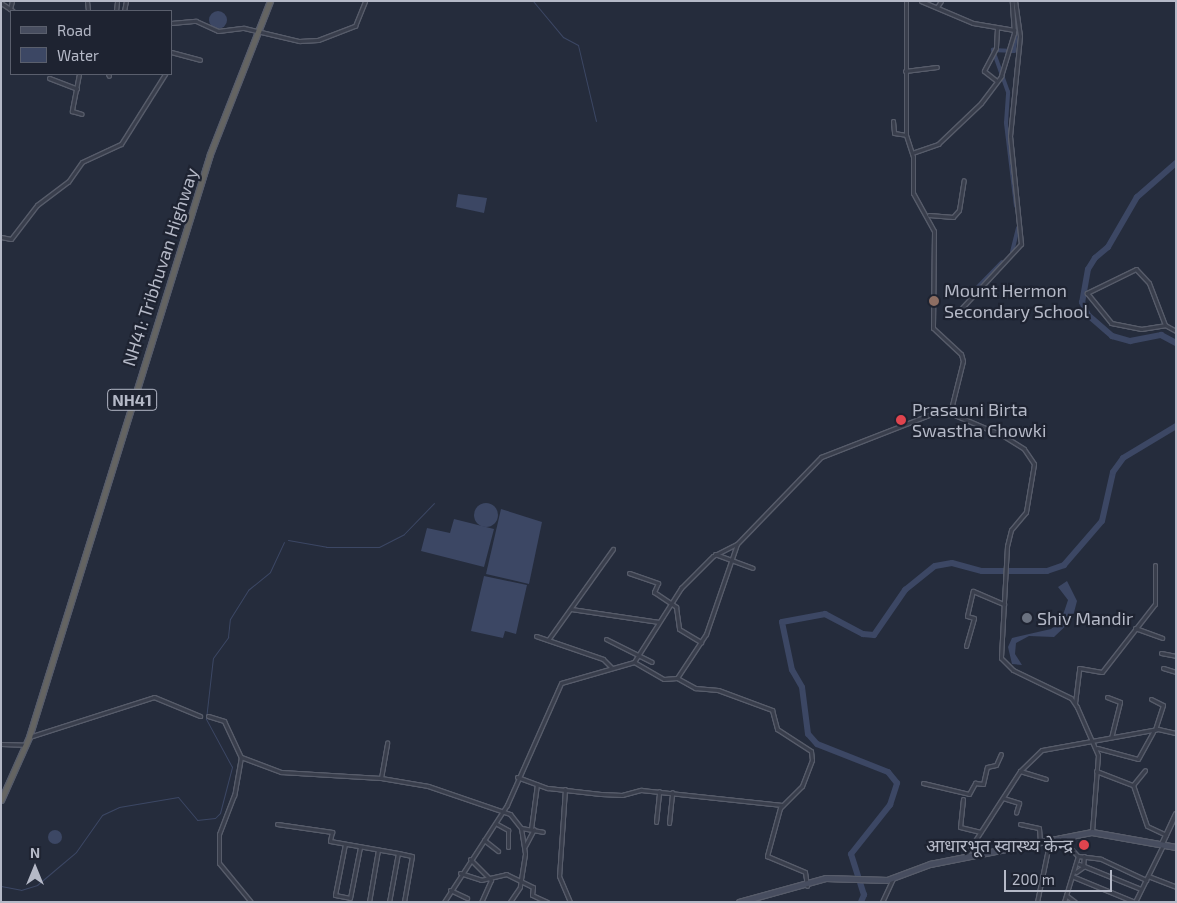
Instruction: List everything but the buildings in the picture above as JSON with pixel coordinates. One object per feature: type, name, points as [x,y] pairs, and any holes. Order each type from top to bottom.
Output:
[{"type":"highway","name":"NH41: Tribhuvan Highway","points":[[1,800],[29,737],[210,154],[270,1]]},
{"type":"main road","points":[[739,902],[841,878],[870,880],[893,878],[965,857],[1092,832],[1176,847]]},
{"type":"street","points":[[1,4],[11,10],[12,1]]},
{"type":"street","points":[[172,23],[196,22],[218,31],[258,32],[299,41],[318,40],[356,26],[365,1]]},
{"type":"street","points":[[906,1],[906,135],[912,153],[913,193],[929,215],[935,241],[933,328],[961,354],[963,361],[950,413]]},
{"type":"street","points":[[921,1],[997,28],[1014,30]]},
{"type":"street","points":[[937,7],[941,1]]},
{"type":"street","points":[[912,153],[938,144],[981,104],[997,81],[1006,67],[1014,30],[1014,1]]},
{"type":"street","points":[[958,312],[1021,244],[1010,136],[1020,36],[1014,1]]},
{"type":"street","points":[[997,28],[996,48],[984,72],[997,81]]},
{"type":"street","points":[[172,52],[200,60]]},
{"type":"street","points":[[905,71],[937,67]]},
{"type":"street","points":[[79,75],[72,110],[82,114]]},
{"type":"street","points":[[1,237],[11,240],[37,205],[68,182],[82,162],[121,144],[164,75]]},
{"type":"street","points":[[50,78],[77,89]]},
{"type":"street","points":[[893,120],[894,132],[906,135]]},
{"type":"street","points":[[929,215],[953,217],[959,210],[964,180]]},
{"type":"street","points":[[1165,325],[1149,283],[1136,269],[1087,293],[1111,323],[1141,329],[1165,325],[1176,331]]},
{"type":"street","points":[[634,662],[672,603],[716,554],[737,544],[829,451],[934,413],[950,413],[1002,435],[1031,457],[1032,489],[1026,512],[1012,530],[1007,546],[1001,652],[1005,664],[1075,703]]},
{"type":"street","points":[[677,678],[701,642],[737,544]]},
{"type":"street","points":[[548,640],[613,549]]},
{"type":"street","points":[[716,554],[731,562],[753,568]]},
{"type":"street","points":[[1092,832],[1097,748],[1075,703],[1079,668],[1102,672],[1155,604],[1155,565]]},
{"type":"street","points":[[629,573],[658,583],[654,592],[672,603],[679,616],[679,629],[701,642]]},
{"type":"street","points":[[966,646],[974,618],[967,616],[973,592],[1004,604]]},
{"type":"street","points":[[571,609],[659,622]]},
{"type":"street","points":[[1135,628],[1162,638]]},
{"type":"street","points":[[536,636],[603,658],[611,667]]},
{"type":"street","points":[[606,639],[640,653],[652,662]]},
{"type":"street","points":[[1161,653],[1176,656]]},
{"type":"street","points":[[444,902],[460,873],[504,810],[517,776],[560,683],[634,662],[664,678],[677,678],[695,688],[718,690],[772,710],[777,729],[811,752],[812,760],[802,786],[782,805],[767,856],[805,872],[807,886]]},
{"type":"street","points":[[1163,668],[1176,672]]},
{"type":"street","points":[[29,737],[154,696],[200,716]]},
{"type":"street","points":[[1107,697],[1120,702],[1111,738]]},
{"type":"street","points":[[1097,748],[1138,759],[1154,731],[1162,705],[1151,699]]},
{"type":"street","points":[[208,716],[224,721],[241,757],[234,795],[219,834],[219,863],[251,902]]},
{"type":"street","points":[[965,857],[1020,771],[1042,750],[1154,731],[1176,733]]},
{"type":"street","points":[[381,778],[387,743]]},
{"type":"street","points":[[1,744],[26,746]]},
{"type":"street","points":[[923,783],[969,794],[974,784],[984,784],[987,767],[996,766],[1001,754]]},
{"type":"street","points":[[241,757],[280,772],[381,778],[428,786],[504,810],[516,818],[521,828],[525,847]]},
{"type":"street","points":[[1133,785],[1145,770]]},
{"type":"street","points":[[1020,771],[1046,779]]},
{"type":"street","points":[[1096,771],[1133,785]]},
{"type":"street","points":[[517,776],[537,784],[565,789],[622,795],[659,791],[782,805]]},
{"type":"street","points":[[511,901],[521,882],[525,847],[532,829],[537,784]]},
{"type":"street","points":[[1133,785],[1146,826],[1166,835]]},
{"type":"street","points":[[565,789],[559,876],[570,902]]},
{"type":"street","points":[[656,822],[659,791]]},
{"type":"street","points":[[669,822],[672,792]]},
{"type":"street","points":[[1003,798],[1019,803],[1016,813]]},
{"type":"street","points":[[963,799],[960,828],[980,832]]},
{"type":"street","points":[[1074,877],[1135,902],[1176,814]]},
{"type":"street","points":[[277,824],[332,832],[330,841],[412,856],[404,902]]},
{"type":"street","points":[[496,824],[508,830],[508,847]]},
{"type":"street","points":[[1020,824],[1039,828],[1040,841]]},
{"type":"street","points":[[521,828],[543,832]]},
{"type":"street","points":[[1060,837],[1078,856],[1081,866]]},
{"type":"street","points":[[1037,902],[1050,839]]},
{"type":"street","points":[[484,840],[498,851]]},
{"type":"street","points":[[345,844],[335,895],[350,900],[360,847]]},
{"type":"street","points":[[369,902],[378,850]]},
{"type":"street","points":[[389,902],[398,854]]},
{"type":"street","points":[[1078,856],[1084,856],[1176,887]]},
{"type":"street","points":[[1064,902],[1084,856]]},
{"type":"street","points":[[470,859],[489,875],[490,887],[481,902]]},
{"type":"street","points":[[1081,866],[1142,889]]},
{"type":"street","points":[[460,873],[481,880],[489,875],[506,874],[533,887],[532,895],[547,902]]},
{"type":"street","points":[[883,901],[893,878]]},
{"type":"street","points":[[450,890],[467,898]]},
{"type":"street","points":[[1067,896],[1075,902]]},
{"type":"water","points":[[218,11],[224,14],[227,20],[224,26],[218,29],[212,26],[209,20],[212,14]]},
{"type":"water","points":[[458,194],[487,198],[484,213],[456,207]]},
{"type":"water","points":[[486,503],[491,504],[497,510],[497,520],[491,526],[486,527],[481,526],[475,520],[474,515],[475,510],[481,504]]},
{"type":"water","points":[[501,509],[542,522],[529,584],[486,574]]},
{"type":"water","points":[[454,519],[494,529],[484,567],[421,551],[427,528],[450,533]]},
{"type":"water","points":[[484,576],[527,585],[516,634],[505,631],[503,638],[471,631]]},
{"type":"water","points":[[1067,581],[1077,601],[1072,620],[1054,637],[1029,636],[1016,643],[1015,654],[1022,665],[1012,664],[1008,647],[1012,638],[1051,629],[1061,621],[1068,600],[1058,587]]},
{"type":"water","points":[[52,830],[58,830],[62,837],[58,844],[52,844],[48,840],[48,834]]},
{"type":"waterway","points":[[533,1],[563,37],[578,45],[596,121]]},
{"type":"waterway","points":[[1016,206],[1006,123],[1008,92],[993,50],[1014,51],[1017,20]]},
{"type":"waterway","points":[[1176,163],[1137,197],[1108,247],[1095,258],[1088,269],[1082,302],[1088,315],[1112,336],[1130,341],[1161,335],[1176,343]]},
{"type":"waterway","points":[[1012,252],[1018,228]]},
{"type":"waterway","points":[[972,293],[1002,262]]},
{"type":"waterway","points":[[861,902],[864,895],[851,854],[890,805],[897,783],[888,772],[817,744],[808,734],[802,687],[792,670],[782,622],[825,614],[863,634],[874,635],[905,590],[935,566],[952,563],[982,571],[1047,571],[1064,565],[1102,521],[1113,472],[1123,458],[1176,426]]},
{"type":"waterway","points":[[288,540],[326,547],[379,547],[404,534],[434,503]]},
{"type":"waterway","points":[[1,886],[21,890],[37,885],[76,852],[102,815],[119,807],[178,797],[197,820],[215,818],[220,813],[232,767],[206,719],[213,658],[228,637],[230,619],[248,590],[270,572],[284,542]]},
{"type":"place","name":"Mount Hermon Secondary School","points":[[934,301]]},
{"type":"place","name":"Prasauni Birta Swastha Chowki","points":[[901,420]]},
{"type":"place","name":"Shiv Mandir","points":[[1027,618]]},
{"type":"place","name":"आधारभूत स्वास्थ्य केन्द्र","points":[[1084,845]]}]
